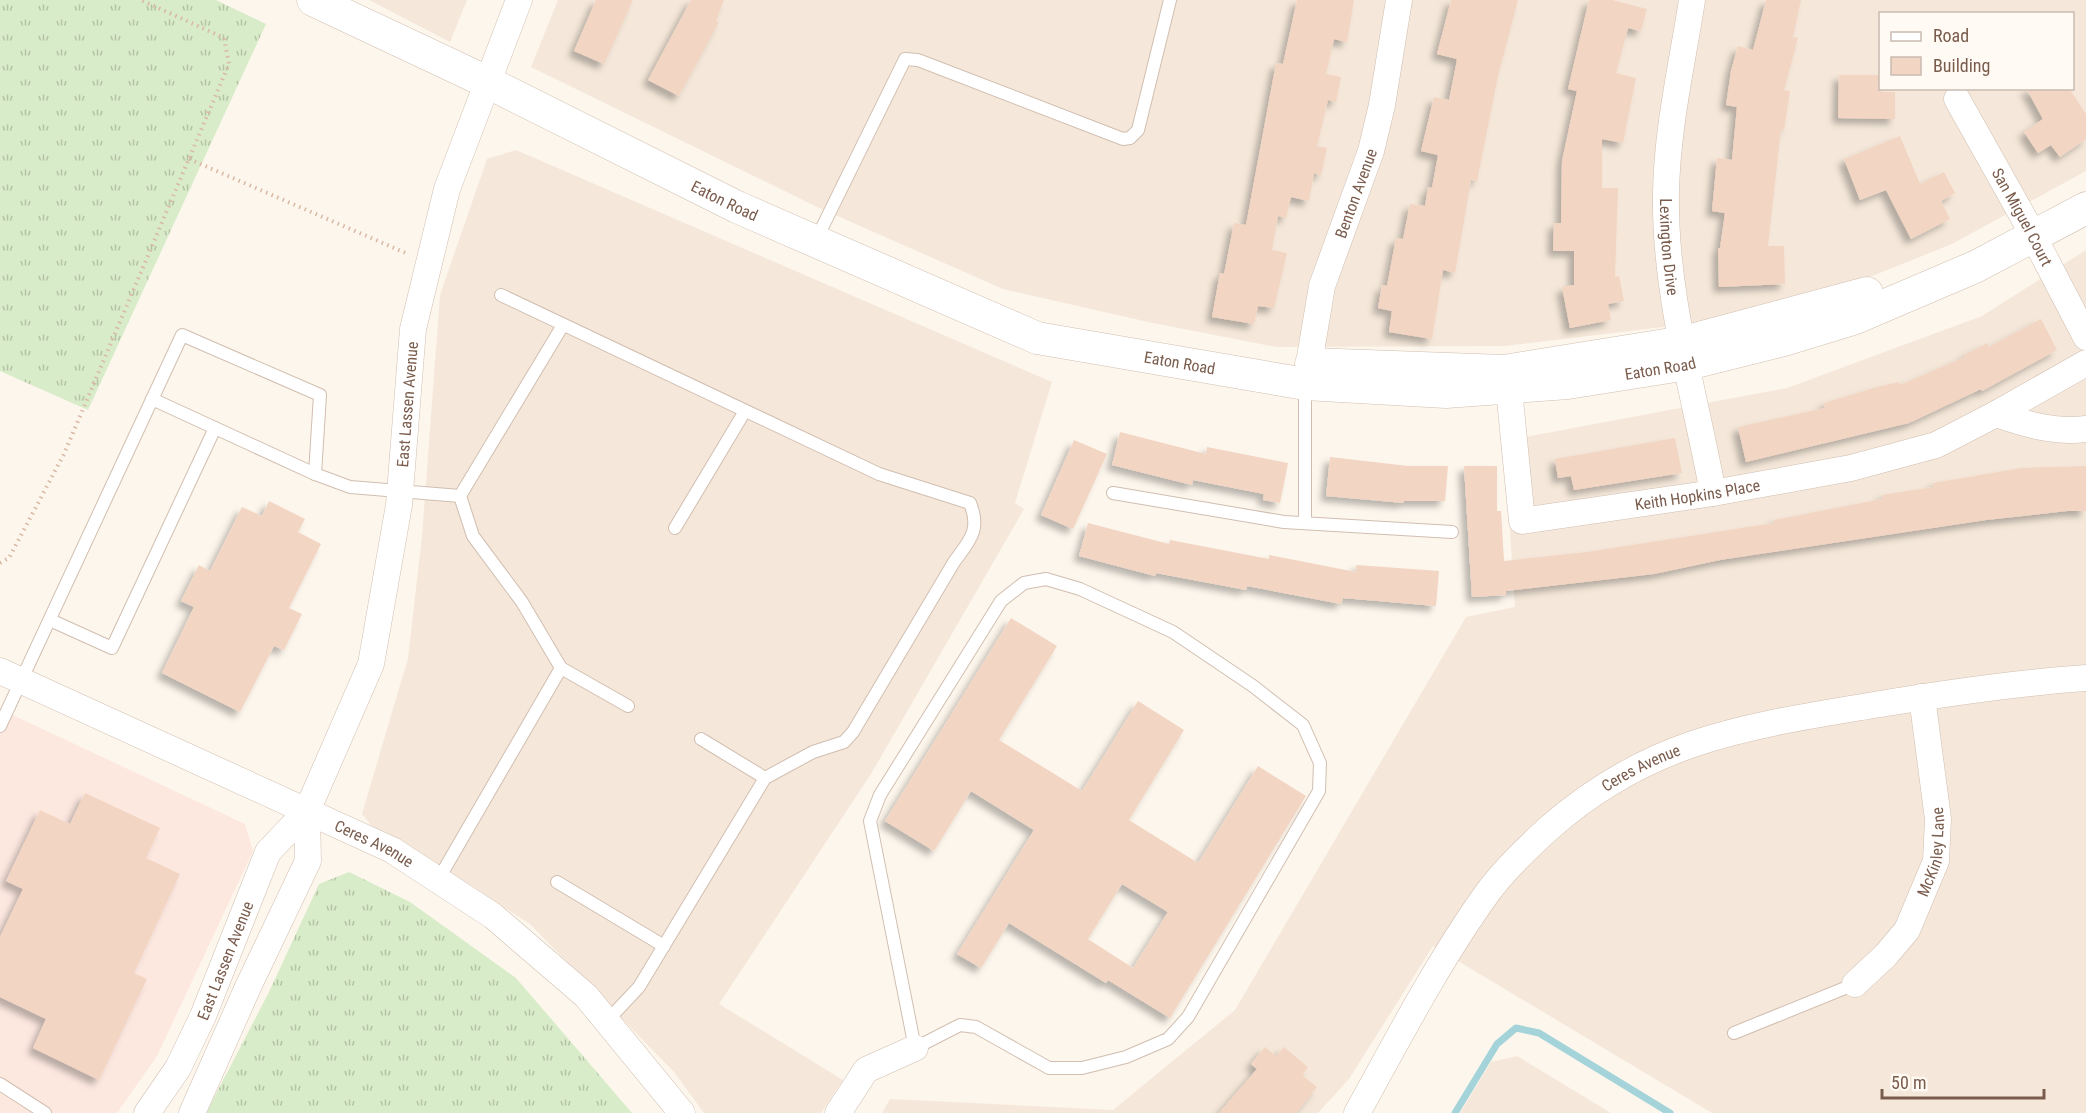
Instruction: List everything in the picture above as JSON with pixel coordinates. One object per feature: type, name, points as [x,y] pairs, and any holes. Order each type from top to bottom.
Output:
[{"type":"street","name":"Eaton Road","points":[[313,0],[491,73],[737,207],[819,233],[1037,338],[1446,392],[1509,389],[1629,375],[1686,353],[1784,340],[1853,319],[1966,271],[2030,229],[2086,208]]},
{"type":"street","name":"East Lassen Avenue","points":[[147,1113],[178,1068],[203,1016],[268,852],[307,811],[371,664],[401,490],[413,329],[447,189],[519,0]]},
{"type":"street","name":"Benton Avenue","points":[[1307,374],[1322,285],[1374,139],[1399,0]]},
{"type":"street","name":"Lexington Drive","points":[[1692,0],[1668,145],[1666,196],[1672,284],[1713,494]]},
{"type":"street","name":"San Miguel Court","points":[[1957,99],[2030,229],[2086,337]]},
{"type":"street","points":[[2030,229],[2086,186]]},
{"type":"street","points":[[1307,374],[1504,371],[1686,353]]},
{"type":"street","name":"Keith Hopkins Place","points":[[1509,389],[1522,521],[1713,494],[1894,458],[1936,445],[2086,363]]},
{"type":"street","points":[[1996,414],[2026,424],[2070,431],[2086,429]]},
{"type":"street","name":"Ceres Avenue","points":[[11,675],[392,850],[438,880],[493,916],[586,996],[682,1113]]},
{"type":"street","name":"Ceres Avenue","points":[[1357,1113],[1416,1007],[1488,891],[1526,848],[1572,807],[1630,769],[1682,746],[1749,727],[1922,697],[2037,681],[2086,678]]},
{"type":"street","name":"McKinley Lane","points":[[1855,984],[1886,955],[1907,930],[1936,861],[1938,819],[1922,697]]},
{"type":"street","name":"East Lassen Avenue","points":[[195,1110],[248,987],[308,861],[307,811]]},
{"type":"street","points":[[838,1113],[866,1070],[915,1048]]},
{"type":"street","points":[[164,1088],[195,1110]]},
{"type":"lane","points":[[819,233],[904,59],[918,60],[1123,139],[1130,138],[1138,130],[1170,0]]},
{"type":"lane","points":[[501,294],[879,474],[970,503],[977,520],[970,540],[954,562],[853,732],[844,742],[813,752],[765,778],[639,987],[606,1022]]},
{"type":"lane","points":[[563,325],[460,496],[473,536],[522,602],[561,668],[628,706]]},
{"type":"lane","points":[[0,726],[11,675],[50,620],[182,335],[320,395],[315,474]]},
{"type":"lane","points":[[1305,523],[1307,374]]},
{"type":"lane","points":[[152,399],[315,474],[350,487],[460,496]]},
{"type":"lane","points":[[675,528],[745,411]]},
{"type":"lane","points":[[50,620],[112,648],[215,428]]},
{"type":"lane","points":[[1113,494],[1305,523],[1452,532]]},
{"type":"lane","points":[[1046,579],[1080,589],[1173,632],[1253,686],[1303,725],[1320,763],[1319,791],[1188,1017],[1168,1039],[1126,1057],[1082,1068],[1049,1068],[976,1027],[960,1025],[915,1048],[870,821],[879,795],[1000,602],[1024,583],[1046,579]]},
{"type":"lane","points":[[438,880],[561,668]]},
{"type":"lane","points":[[701,739],[765,778]]},
{"type":"lane","points":[[557,882],[664,946]]},
{"type":"lane","points":[[1734,1033],[1855,984]]},
{"type":"lane","points":[[0,1084],[45,1113]]},
{"type":"path","points":[[0,563],[9,558],[64,454],[229,64],[224,38],[141,0]]},
{"type":"path","points":[[189,159],[429,263]]},
{"type":"shaded area","points":[[369,0],[467,0],[450,42]]},
{"type":"shaded area","points":[[558,0],[2086,0],[2086,171],[1952,244],[1830,293],[1705,322],[1505,346],[1276,347],[1148,322],[1003,289],[817,207],[531,67]]},
{"type":"shaded area","points":[[516,150],[1052,382],[1015,503],[1024,509],[871,774],[719,1004],[843,1080],[821,1113],[704,1113],[674,1072],[530,924],[424,857],[376,831],[362,814],[408,658],[422,536],[440,295],[487,159]]},
{"type":"shaded area","points":[[2086,250],[2086,1113],[1712,1113],[1433,946],[1349,1079],[1318,1113],[882,1113],[890,1099],[1113,1110],[1235,1010],[1466,617],[1515,607],[1504,441],[1787,388],[1982,316]]},
{"type":"shaded area","points":[[0,709],[245,824],[253,851],[157,1056],[117,1113],[0,1113]]},
{"type":"shaded area","points":[[1517,1056],[1611,1113],[1460,1113],[1491,1062]]},
{"type":"green space","points":[[0,0],[216,0],[266,24],[88,410],[0,371]]},
{"type":"green space","points":[[349,872],[410,902],[516,978],[632,1113],[206,1113],[269,992],[319,884]]},
{"type":"building","points":[[596,0],[633,0],[604,64],[574,51]]},
{"type":"building","points":[[691,0],[724,0],[716,21],[719,22],[679,96],[648,80]]},
{"type":"building","points":[[1297,0],[1354,0],[1347,42],[1334,39],[1326,74],[1341,77],[1336,102],[1328,100],[1317,146],[1327,148],[1321,175],[1314,173],[1309,201],[1291,197],[1286,218],[1278,216],[1272,250],[1287,253],[1274,308],[1258,306],[1254,324],[1212,317],[1220,273],[1224,274],[1234,223],[1246,225],[1276,63],[1283,64]]},
{"type":"building","points":[[1451,0],[1518,0],[1498,76],[1477,181],[1471,180],[1455,273],[1443,270],[1432,339],[1389,332],[1392,311],[1378,308],[1382,285],[1387,286],[1396,238],[1403,239],[1410,204],[1425,206],[1428,187],[1432,188],[1438,155],[1421,151],[1434,97],[1449,100],[1456,65],[1457,59],[1437,54]]},
{"type":"building","points":[[1589,0],[1612,0],[1647,9],[1641,31],[1628,28],[1616,73],[1636,78],[1623,143],[1602,139],[1602,188],[1618,188],[1615,277],[1619,276],[1624,301],[1608,304],[1611,320],[1570,328],[1562,287],[1574,285],[1574,251],[1553,251],[1554,223],[1561,223],[1562,161],[1577,91],[1568,89]]},
{"type":"building","points":[[1766,0],[1801,0],[1793,37],[1798,38],[1784,90],[1790,91],[1784,130],[1781,129],[1768,246],[1784,246],[1785,284],[1719,287],[1718,248],[1720,248],[1725,213],[1712,211],[1717,158],[1732,160],[1737,107],[1726,105],[1731,71],[1738,46],[1753,50]]},
{"type":"building","points":[[1839,75],[1879,75],[1879,90],[1895,92],[1895,119],[1838,118]]},
{"type":"building","points":[[2027,90],[2070,90],[2086,114],[2086,139],[2060,157],[2051,145],[2038,153],[2024,132],[2043,119]]},
{"type":"building","points":[[1900,136],[1920,184],[1944,172],[1955,193],[1941,201],[1950,219],[1911,239],[1886,190],[1860,200],[1844,159]]},
{"type":"building","points":[[2041,319],[2057,350],[1982,391],[1981,389],[1909,423],[1746,462],[1738,427],[1825,408],[1824,403],[1874,388],[1899,382],[1900,385],[1965,357],[1964,355],[1987,343],[1989,347]]},
{"type":"building","points":[[1120,432],[1206,454],[1207,447],[1288,463],[1280,503],[1263,500],[1264,494],[1193,480],[1192,485],[1112,465]]},
{"type":"building","points":[[1675,438],[1682,473],[1574,490],[1571,476],[1558,478],[1555,459]]},
{"type":"building","points":[[1074,440],[1107,454],[1073,529],[1041,515]]},
{"type":"building","points":[[1330,457],[1408,466],[1448,466],[1445,501],[1404,501],[1404,503],[1326,496]]},
{"type":"building","points":[[1464,466],[1497,466],[1497,511],[1501,511],[1504,561],[1587,552],[1774,523],[1774,520],[1882,499],[1882,495],[1934,487],[1933,483],[2022,468],[2086,466],[2086,511],[1986,520],[1720,560],[1654,574],[1506,591],[1506,595],[1472,597]]},
{"type":"building","points":[[269,501],[305,519],[298,532],[321,544],[289,608],[302,614],[284,650],[274,646],[240,712],[162,673],[194,607],[181,601],[199,565],[210,571],[242,507],[262,516]]},
{"type":"building","points":[[1088,523],[1169,544],[1170,540],[1269,559],[1269,555],[1356,572],[1356,565],[1439,571],[1436,606],[1343,598],[1341,604],[1247,586],[1246,590],[1156,573],[1155,576],[1079,556]]},
{"type":"building","points":[[1011,618],[1057,646],[999,740],[1082,791],[1138,701],[1184,730],[1129,820],[1198,863],[1258,766],[1306,796],[1170,1018],[1108,980],[1106,983],[1009,923],[981,968],[957,954],[1034,830],[971,791],[934,851],[885,821]],"holes":[[[1122,884],[1168,912],[1133,968],[1088,939]]]},
{"type":"building","points":[[85,793],[160,828],[146,858],[180,874],[134,973],[147,979],[99,1080],[33,1048],[46,1019],[0,997],[0,937],[23,889],[6,881],[40,810],[70,824]]},
{"type":"building","points":[[1265,1047],[1276,1056],[1284,1047],[1308,1067],[1302,1075],[1317,1087],[1296,1113],[1219,1113],[1257,1069],[1251,1064]]},
{"type":"waterway","points":[[1455,1113],[1497,1044],[1516,1028],[1539,1033],[1670,1113]]}]
